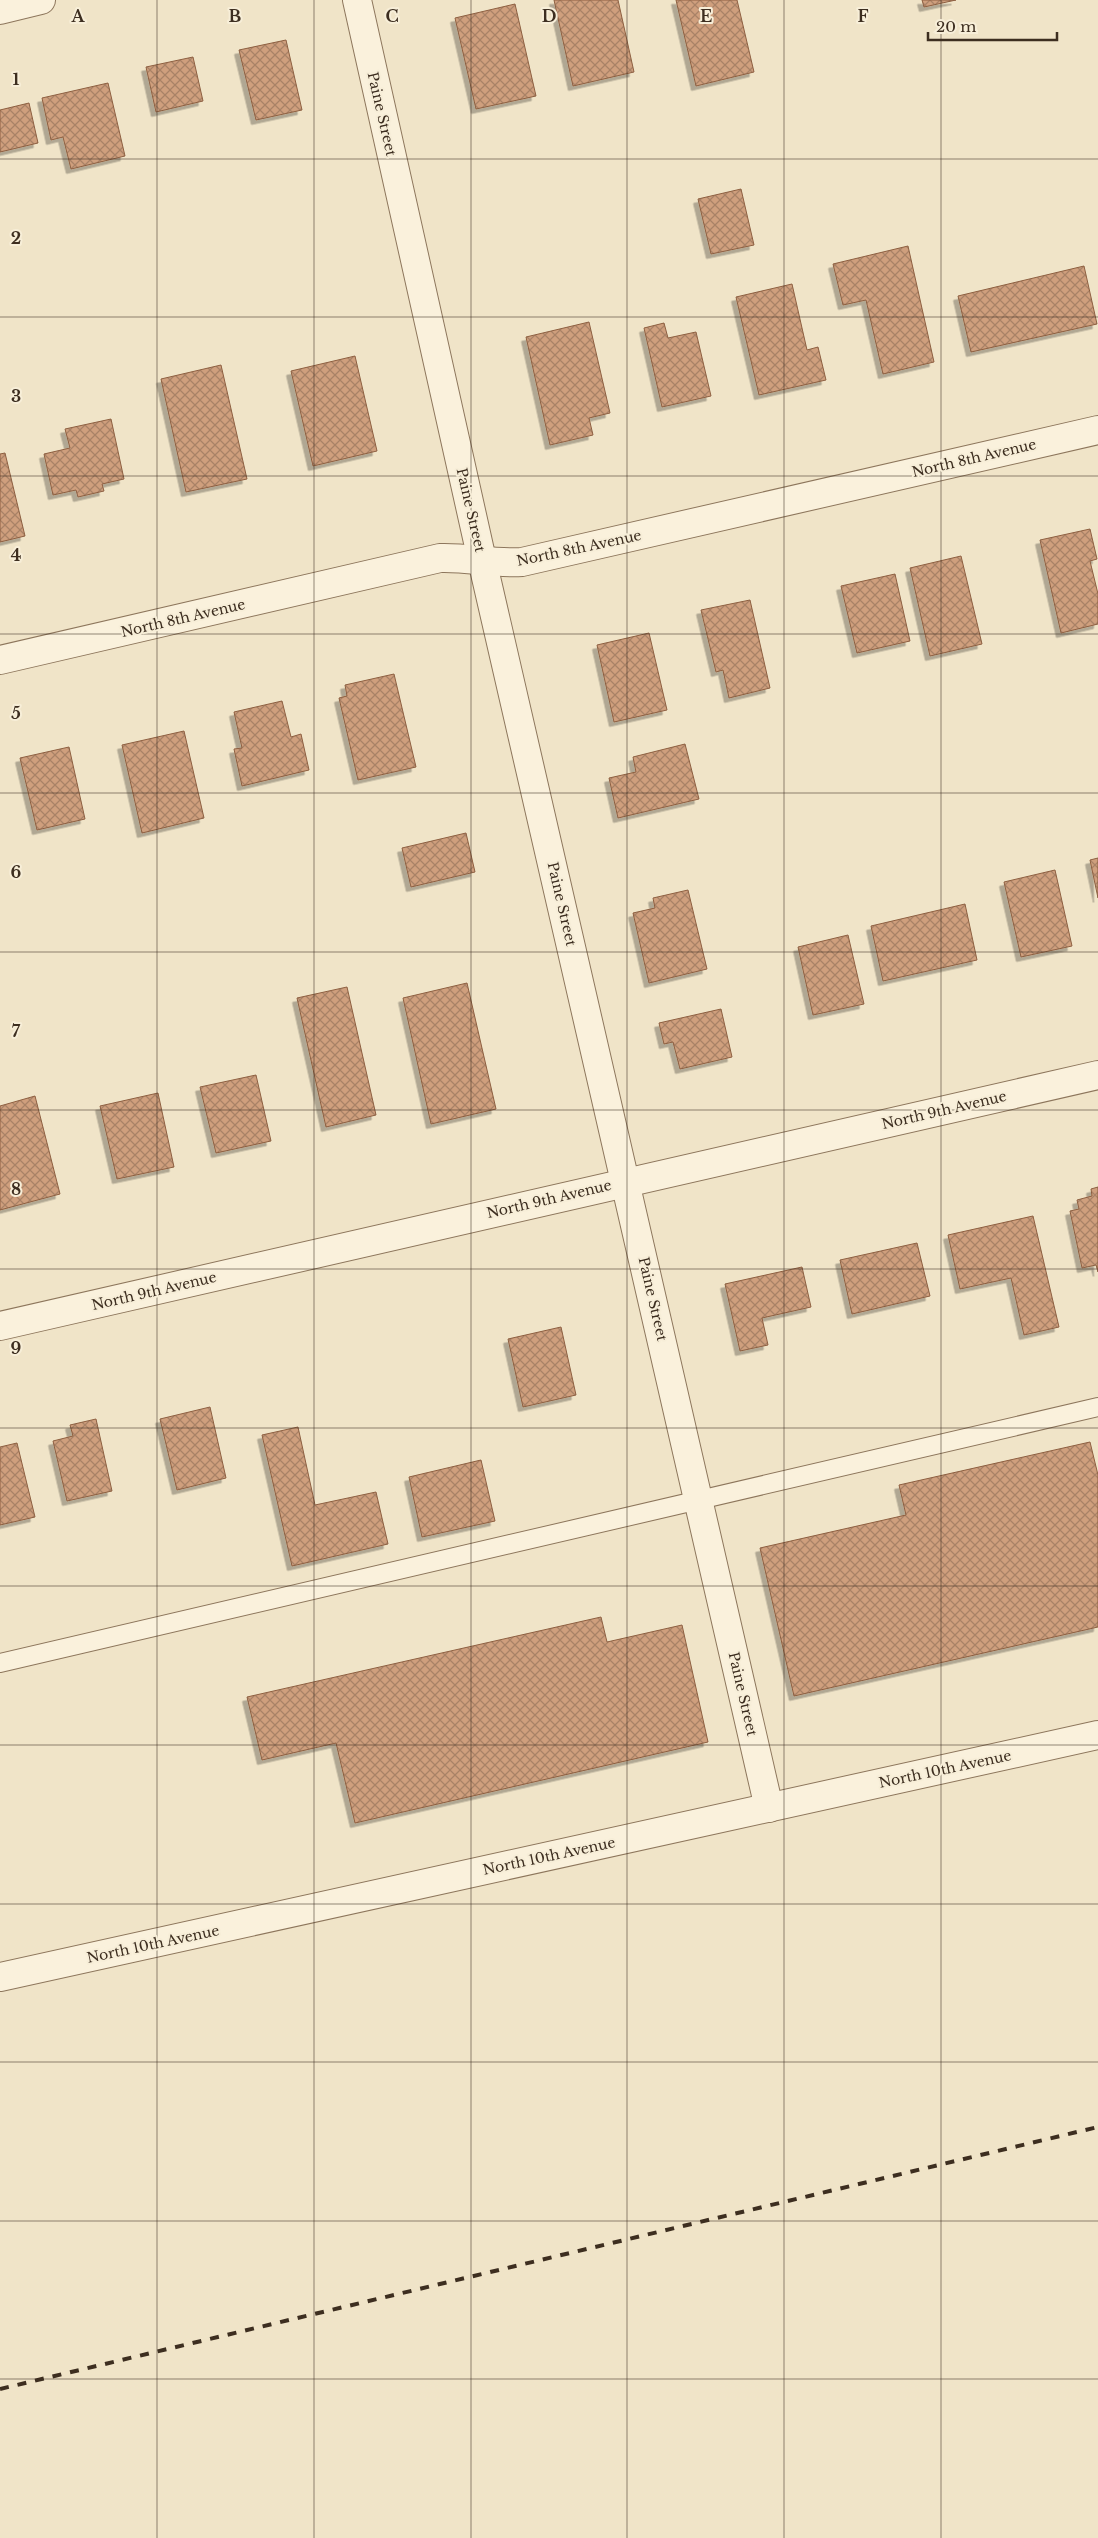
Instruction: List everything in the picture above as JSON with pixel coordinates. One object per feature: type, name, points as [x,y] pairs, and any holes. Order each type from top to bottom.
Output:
[{"type":"street","points":[[0,10],[41,0]]},
{"type":"street","name":"Paine Street","points":[[357,0],[482,560],[769,1808]]},
{"type":"street","name":"North 8th Avenue","points":[[0,660],[440,558],[462,557],[502,563],[522,562],[1098,430]]},
{"type":"street","name":"North 9th Avenue","points":[[0,1326],[626,1181],[1098,1075]]},
{"type":"street","name":"North 10th Avenue","points":[[0,1977],[1098,1735]]},
{"type":"lane","points":[[0,1663],[1098,1407]]},
{"type":"building","points":[[554,0],[618,0],[634,72],[573,86]]},
{"type":"building","points":[[676,0],[737,0],[754,72],[696,86]]},
{"type":"building","points":[[922,0],[956,0],[924,7]]},
{"type":"building","points":[[515,4],[536,96],[476,109],[455,18]]},
{"type":"building","points":[[286,40],[302,110],[256,120],[239,50]]},
{"type":"building","points":[[193,57],[203,101],[156,112],[146,67]]},
{"type":"building","points":[[108,83],[125,156],[71,169],[63,137],[51,140],[42,98]]},
{"type":"building","points":[[29,103],[38,143],[0,152],[0,110]]},
{"type":"building","points":[[741,189],[754,245],[711,254],[698,199]]},
{"type":"building","points":[[908,246],[934,362],[883,374],[866,300],[843,305],[833,264]]},
{"type":"building","points":[[1084,266],[1097,324],[971,352],[958,296]]},
{"type":"building","points":[[792,284],[807,350],[818,347],[826,380],[759,395],[736,297]]},
{"type":"building","points":[[589,322],[610,413],[589,418],[593,435],[550,445],[526,337]]},
{"type":"building","points":[[664,323],[668,338],[696,332],[711,396],[662,407],[644,328]]},
{"type":"building","points":[[355,356],[377,451],[313,466],[291,371]]},
{"type":"building","points":[[221,365],[247,479],[186,492],[161,379]]},
{"type":"building","points":[[111,419],[124,479],[102,484],[104,491],[78,497],[76,490],[53,495],[44,454],[70,448],[65,429]]},
{"type":"building","points":[[5,453],[25,536],[0,542],[0,454]]},
{"type":"building","points":[[1090,529],[1097,559],[1090,561],[1098,594],[1098,624],[1061,633],[1040,540]]},
{"type":"building","points":[[961,556],[982,644],[930,656],[910,568]]},
{"type":"building","points":[[895,574],[910,641],[857,653],[841,586]]},
{"type":"building","points":[[750,600],[770,688],[729,698],[723,670],[716,672],[701,610]]},
{"type":"building","points":[[649,633],[667,710],[614,722],[597,645]]},
{"type":"building","points":[[394,674],[416,767],[358,780],[339,698],[347,696],[345,685]]},
{"type":"building","points":[[282,701],[291,737],[301,734],[309,770],[242,786],[234,749],[242,748],[234,712]]},
{"type":"building","points":[[184,731],[204,818],[142,833],[122,745]]},
{"type":"building","points":[[685,744],[699,799],[618,818],[609,778],[636,772],[633,757]]},
{"type":"building","points":[[69,747],[85,819],[37,830],[20,758]]},
{"type":"building","points":[[466,833],[475,872],[411,887],[402,848]]},
{"type":"building","points":[[1098,858],[1098,898],[1090,860]]},
{"type":"building","points":[[1055,870],[1072,946],[1021,957],[1004,882]]},
{"type":"building","points":[[688,890],[707,969],[649,983],[633,913],[655,908],[653,898]]},
{"type":"building","points":[[965,904],[977,960],[883,981],[871,926]]},
{"type":"building","points":[[848,935],[864,1004],[813,1015],[798,947]]},
{"type":"building","points":[[467,983],[496,1109],[431,1124],[403,998]]},
{"type":"building","points":[[347,987],[376,1115],[326,1127],[297,998]]},
{"type":"building","points":[[721,1009],[732,1057],[680,1069],[673,1042],[664,1044],[659,1023]]},
{"type":"building","points":[[256,1075],[271,1141],[216,1153],[200,1087]]},
{"type":"building","points":[[158,1093],[174,1167],[117,1179],[100,1106]]},
{"type":"building","points":[[35,1096],[60,1194],[0,1210],[0,1106]]},
{"type":"building","points":[[1098,1187],[1098,1272],[1096,1265],[1082,1268],[1070,1211],[1079,1209],[1077,1200],[1092,1196],[1091,1189]]},
{"type":"building","points":[[1033,1216],[1059,1327],[1024,1335],[1011,1278],[960,1289],[948,1235]]},
{"type":"building","points":[[917,1243],[930,1296],[852,1314],[840,1260]]},
{"type":"building","points":[[802,1267],[811,1307],[762,1318],[768,1345],[740,1351],[725,1284]]},
{"type":"building","points":[[561,1327],[576,1395],[523,1407],[508,1339]]},
{"type":"building","points":[[210,1407],[226,1478],[177,1490],[160,1419]]},
{"type":"building","points":[[96,1419],[112,1491],[67,1501],[53,1441],[73,1436],[70,1425]]},
{"type":"building","points":[[298,1427],[315,1505],[376,1492],[388,1544],[292,1566],[262,1435]]},
{"type":"building","points":[[1090,1442],[1098,1475],[1098,1627],[794,1696],[760,1548],[906,1515],[899,1485]]},
{"type":"building","points":[[17,1443],[35,1517],[0,1525],[0,1447]]},
{"type":"building","points":[[481,1460],[495,1521],[422,1537],[409,1477]]},
{"type":"building","points":[[601,1617],[607,1642],[682,1625],[708,1742],[355,1823],[336,1743],[262,1760],[247,1697]]},
{"type":"railway","points":[[0,2389],[1098,2127]]}]
